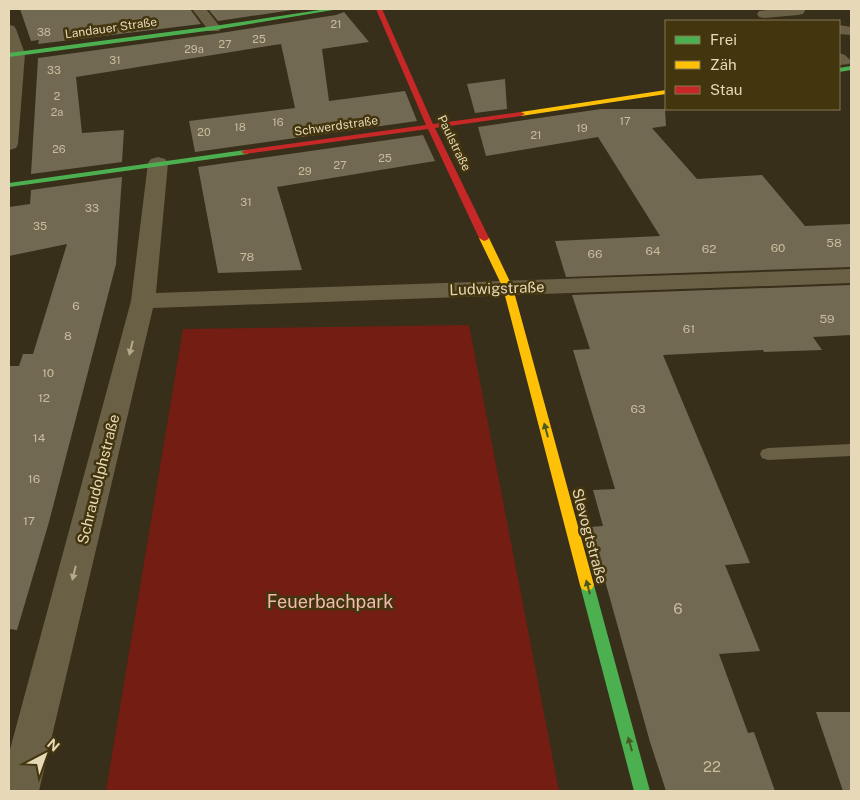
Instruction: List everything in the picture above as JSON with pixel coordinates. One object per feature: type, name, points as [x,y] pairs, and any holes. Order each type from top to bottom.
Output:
[{"type":"street","points":[[199,9],[214,28]]},
{"type":"street","name":"Landauer Straße","points":[[13,55],[214,28],[336,9]]},
{"type":"street","name":"Paulstraße","points":[[379,9],[430,127],[508,288]]},
{"type":"street","points":[[764,14],[801,12]]},
{"type":"street","points":[[9,29],[13,55],[9,144]]},
{"type":"street","points":[[842,32],[851,44]]},
{"type":"street","name":"Schwerdstraße","points":[[9,185],[430,127],[665,92]]},
{"type":"street","name":"Schraudolphstraße","points":[[19,791],[143,300],[158,163]]},
{"type":"street","name":"Ludwigstraße","points":[[143,300],[851,276]]},
{"type":"street","name":"Slevogtstraße","points":[[508,288],[642,791]]},
{"type":"lane","points":[[768,454],[851,450]]},
{"type":"green space","name":"Feuerbachpark","points":[[469,325],[559,791],[106,791],[183,329]]},
{"type":"building","points":[[20,9],[190,9],[201,24],[38,44],[39,40],[31,41]]},
{"type":"building","points":[[208,9],[299,9],[218,21]]},
{"type":"building","points":[[344,12],[369,42],[322,49],[329,101],[405,91],[417,121],[195,152],[189,121],[295,108],[281,44],[76,77],[82,133],[124,130],[122,162],[31,174],[38,58],[214,34],[336,15]]},
{"type":"building","points":[[505,79],[507,109],[475,113],[467,84]]},
{"type":"building","points":[[601,109],[665,109],[666,126],[652,128],[697,179],[762,175],[805,226],[851,224],[851,267],[566,277],[555,241],[660,236],[598,137],[486,156],[478,127]]},
{"type":"building","points":[[423,135],[435,161],[277,187],[302,270],[218,273],[198,167]]},
{"type":"building","points":[[122,177],[116,264],[49,522],[17,630],[9,629],[9,366],[19,366],[23,354],[33,354],[67,244],[9,256],[9,207],[30,204],[31,190]]},
{"type":"building","points":[[851,285],[851,335],[813,337],[822,350],[764,352],[763,350],[663,355],[750,563],[725,565],[760,651],[719,654],[748,733],[754,732],[775,791],[666,791],[650,742],[590,527],[603,526],[593,490],[615,489],[573,350],[590,349],[572,295]]},
{"type":"building","points":[[816,712],[851,712],[851,791],[843,791]]},
{"type":"traffic: fast","points":[[9,55],[214,28],[336,9]]},
{"type":"traffic: fast","points":[[840,70],[851,68]]},
{"type":"traffic: fast","points":[[9,185],[245,152]]},
{"type":"traffic: fast","points":[[587,585],[642,791]]},
{"type":"traffic: slow","points":[[521,114],[665,92]]},
{"type":"traffic: slow","points":[[484,238],[508,288],[587,585]]},
{"type":"traffic: jam","points":[[379,9],[424,113],[484,238]]},
{"type":"traffic: jam","points":[[245,152],[521,114]]}]
